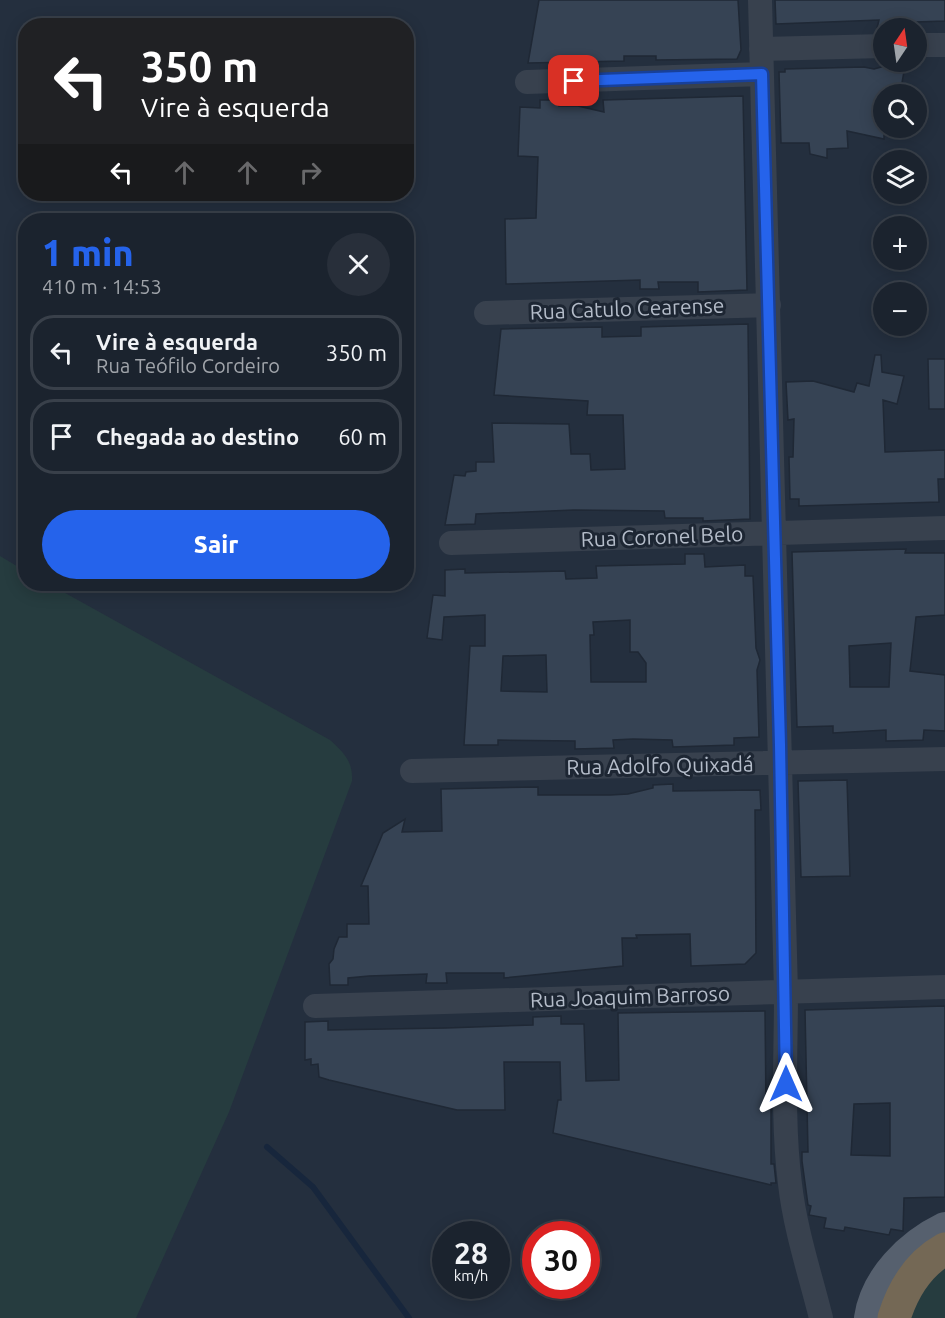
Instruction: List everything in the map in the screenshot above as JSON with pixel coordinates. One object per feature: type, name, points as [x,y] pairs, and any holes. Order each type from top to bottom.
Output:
[{"type":"highway","points":[[894,1318],[907,1285],[922,1265],[945,1249]]},
{"type":"main road","points":[[870,1318],[881,1287],[893,1270],[922,1240],[945,1228]]},
{"type":"street","points":[[760,0],[786,992],[787,1146],[790,1185],[821,1318]]},
{"type":"street","points":[[927,45],[945,45]]},
{"type":"street","points":[[761,49],[873,46]]},
{"type":"street","points":[[527,82],[762,74]]},
{"type":"street","name":"Rua Catulo Cearense","points":[[486,313],[769,305]]},
{"type":"street","name":"Rua Coronel Belo","points":[[451,543],[945,528]]},
{"type":"street","name":"Rua Adolfo Quixadá","points":[[412,771],[945,759]]},
{"type":"street","name":"Rua Joaquim Barroso","points":[[315,1006],[945,987]]},
{"type":"green space","points":[[0,556],[18,567],[18,591],[62,591],[330,740],[349,763],[352,781],[229,1112],[136,1318],[0,1318]]},
{"type":"green space","points":[[945,1263],[945,1318],[904,1318],[911,1300]]},
{"type":"building","points":[[539,0],[738,0],[741,50],[737,59],[656,60],[656,56],[624,56],[624,61],[528,63]]},
{"type":"building","points":[[775,0],[945,0],[945,21],[927,22],[927,18],[873,18],[873,20],[776,24]]},
{"type":"building","points":[[864,67],[873,69],[873,72],[904,72],[902,84],[873,84],[873,137],[847,131],[848,148],[827,149],[827,158],[810,154],[809,143],[781,143],[779,72],[785,72],[785,69]]},
{"type":"building","points":[[743,96],[747,290],[698,292],[698,282],[658,282],[659,289],[640,289],[640,280],[506,284],[505,219],[536,218],[538,157],[518,156],[520,107],[540,108],[540,100],[559,100],[559,106],[578,106],[604,112],[603,100]]},
{"type":"building","points":[[748,324],[750,519],[703,521],[703,518],[665,518],[664,511],[574,510],[476,514],[475,524],[445,525],[454,475],[465,476],[466,472],[476,471],[476,462],[494,462],[492,423],[569,424],[571,454],[590,454],[591,470],[625,469],[623,415],[587,415],[588,401],[494,395],[501,329],[602,327],[602,337],[641,336],[641,327]]},
{"type":"building","points":[[875,355],[881,355],[882,372],[904,376],[897,404],[883,400],[885,452],[945,450],[945,479],[938,479],[939,502],[799,506],[799,499],[790,499],[789,457],[793,457],[794,419],[788,420],[786,382],[813,381],[854,392],[857,383],[869,386]]},
{"type":"building","points":[[928,359],[945,359],[945,409],[929,409]]},
{"type":"building","points":[[906,549],[905,553],[945,553],[945,615],[916,617],[910,671],[945,675],[945,731],[924,730],[923,740],[886,741],[886,730],[833,733],[833,726],[797,727],[792,552]],"holes":[[[891,643],[889,687],[850,687],[849,646]]]},
{"type":"building","points":[[685,554],[704,554],[705,567],[745,565],[745,576],[753,576],[756,648],[760,660],[757,670],[759,737],[734,738],[734,745],[673,747],[672,740],[633,739],[613,740],[614,748],[575,749],[575,741],[498,740],[498,745],[464,745],[470,646],[485,646],[485,615],[444,617],[442,640],[427,638],[433,595],[445,596],[445,570],[465,569],[465,573],[565,571],[566,579],[597,578],[596,566],[685,564]],"holes":[[[630,620],[630,652],[638,652],[646,663],[646,682],[591,682],[590,635],[594,635],[593,622]],[[546,655],[547,692],[501,691],[503,656]]]},
{"type":"building","points":[[847,780],[850,876],[801,877],[798,781]]},
{"type":"building","points":[[673,784],[673,791],[760,790],[761,810],[755,810],[756,953],[745,964],[691,966],[690,934],[636,935],[637,938],[622,938],[623,966],[504,978],[504,973],[446,973],[447,983],[426,983],[427,974],[369,976],[348,978],[348,985],[330,985],[329,964],[333,959],[339,937],[347,937],[347,924],[369,924],[368,886],[361,886],[383,833],[405,819],[402,832],[442,831],[441,789],[538,787],[538,795],[610,795],[628,794],[653,788],[653,785]]},
{"type":"building","points":[[945,1006],[945,1197],[904,1198],[903,1231],[891,1229],[889,1235],[845,1227],[844,1231],[824,1228],[826,1218],[809,1215],[811,1206],[808,1205],[802,1161],[802,1152],[808,1152],[805,1010]],"holes":[[[890,1103],[890,1156],[851,1155],[854,1104]]]},
{"type":"building","points":[[765,1011],[766,1107],[771,1107],[771,1164],[774,1164],[776,1183],[771,1183],[771,1185],[553,1133],[558,1100],[561,1100],[560,1062],[504,1062],[505,1110],[457,1110],[319,1077],[318,1064],[311,1065],[311,1059],[305,1060],[305,1022],[328,1021],[328,1030],[446,1028],[533,1025],[533,1017],[561,1016],[561,1024],[584,1024],[586,1081],[619,1080],[618,1013]]},
{"type":"waterway","points":[[267,1147],[313,1187],[409,1318]]},
{"type":"route","points":[[574,81],[762,74],[786,992],[786,1084]]}]
